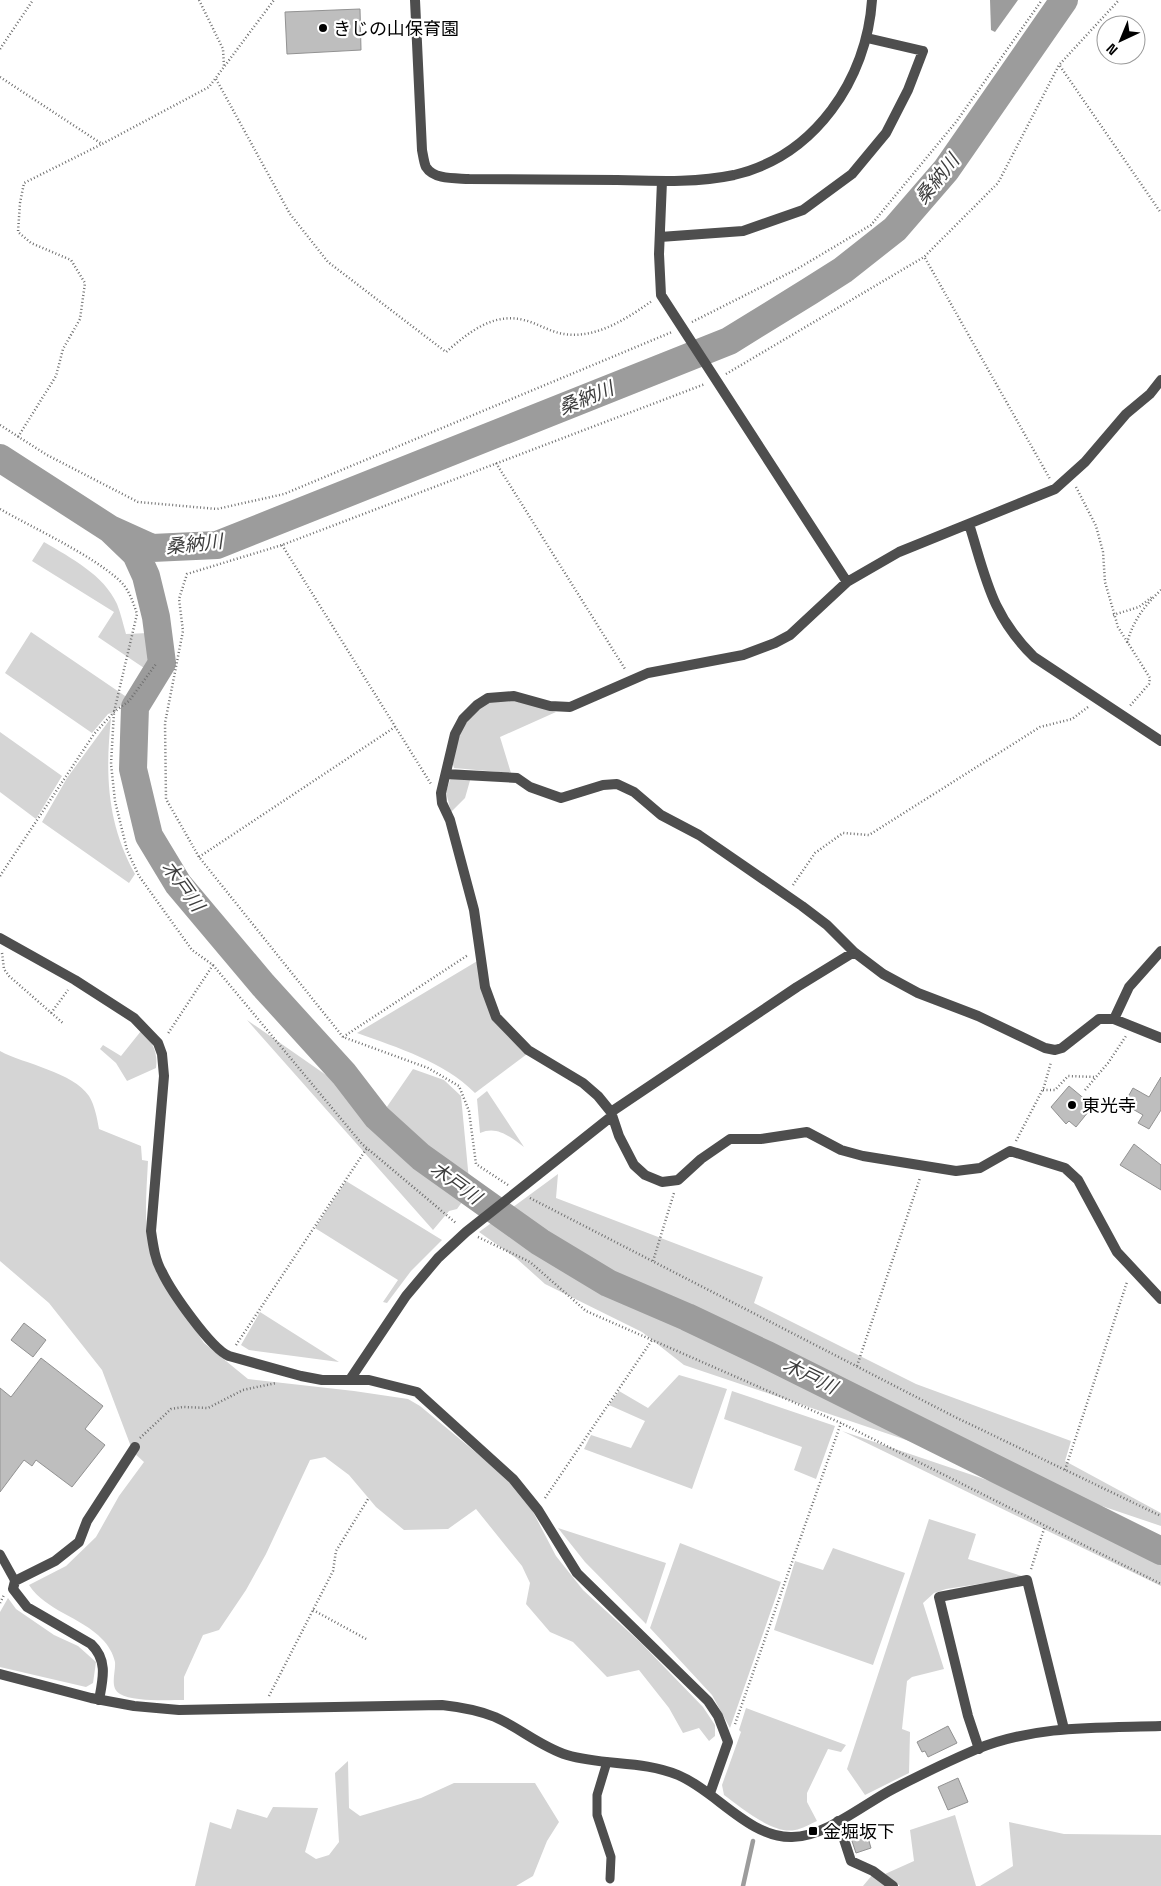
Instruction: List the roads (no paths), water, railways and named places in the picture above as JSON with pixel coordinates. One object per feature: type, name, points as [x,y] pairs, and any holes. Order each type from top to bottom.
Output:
[{"type":"street","points":[[414,0],[422,150],[426,167],[435,174],[447,178],[469,179],[662,181],[708,179],[736,174],[758,166],[791,149],[814,130],[840,98],[853,76],[867,38],[872,0]]},
{"type":"street","points":[[660,237],[744,231],[803,210],[852,174],[886,133],[908,90],[922,51],[867,38]]},
{"type":"street","points":[[662,181],[660,237],[661,295],[847,582]]},
{"type":"street","points":[[1161,380],[1150,394],[1126,414],[1085,462],[1055,489],[899,552],[847,582],[790,635],[761,650],[631,679],[570,707],[550,706],[514,696],[502,695],[488,698],[477,705],[463,719],[452,745],[441,792],[442,803],[450,820],[474,910],[485,987],[493,1012],[500,1024],[537,1056],[583,1083],[598,1096],[612,1114],[619,1136],[634,1164],[644,1175],[662,1182],[678,1180],[701,1159],[730,1139],[761,1139],[807,1132],[848,1152],[956,1171],[970,1170],[990,1163],[1010,1151],[1065,1168],[1071,1172],[1082,1188],[1117,1252],[1161,1299]]},
{"type":"street","points":[[970,524],[995,606],[1018,641],[1034,657],[1161,741]]},
{"type":"street","points":[[446,774],[517,778],[539,791],[561,798],[604,785],[617,784],[634,792],[661,815],[699,835],[787,895],[827,925],[854,952],[883,974],[918,993],[978,1016],[1045,1048],[1055,1050],[1062,1048],[1099,1019],[1114,1019],[1161,1038]]},
{"type":"street","points":[[1,939],[75,980],[134,1018],[158,1043],[162,1054],[164,1076],[151,1231],[155,1254],[162,1272],[209,1342],[222,1354],[290,1374],[322,1380],[351,1378],[388,1384],[417,1392],[513,1479],[538,1510],[578,1573],[708,1701],[718,1716],[728,1742]]},
{"type":"street","points":[[1114,1019],[1129,987],[1161,951]]},
{"type":"street","points":[[351,1378],[406,1296],[438,1258],[466,1232],[612,1114],[797,986],[854,952]]},
{"type":"street","points":[[99,1700],[103,1677],[100,1652],[91,1644],[27,1607],[13,1589],[15,1581],[55,1561],[79,1542],[86,1521],[135,1447]]},
{"type":"street","points":[[979,1749],[968,1716],[939,1597],[1027,1580],[1064,1729]]},
{"type":"street","points":[[0,1674],[99,1700],[134,1706],[179,1710],[442,1705],[467,1708],[495,1717],[560,1752],[586,1759],[640,1764],[677,1775],[710,1793],[741,1818],[775,1835],[805,1836],[838,1821],[892,1789],[979,1749],[1030,1733],[1064,1729],[1161,1726]]},
{"type":"street","points":[[710,1793],[733,1730]]},
{"type":"street","points":[[838,1821],[851,1861],[873,1871],[893,1886]]},
{"type":"lane","points":[[0,1554],[15,1581]]},
{"type":"lane","points":[[607,1762],[596,1795],[597,1815],[612,1857],[610,1879]]},
{"type":"waterway","name":"桑納川","points":[[0,458],[110,529],[152,548],[217,545],[729,341],[843,270],[895,229],[946,170],[1064,0]]},
{"type":"waterway","name":"木戸川","points":[[110,529],[136,554],[146,576],[156,617],[162,663],[135,707],[133,769],[149,836],[178,884],[263,985],[344,1074],[377,1117],[421,1157],[540,1242],[608,1283],[687,1317],[767,1355],[1161,1551]]},
{"type":"waterway","points":[[743,1886],[753,1841]]},
{"type":"place","name":"きじの山保育園","points":[[323,28]]},
{"type":"place","name":"東光寺","points":[[1072,1105]]},
{"type":"place","name":"金堀坂下","points":[[813,1831]]}]
